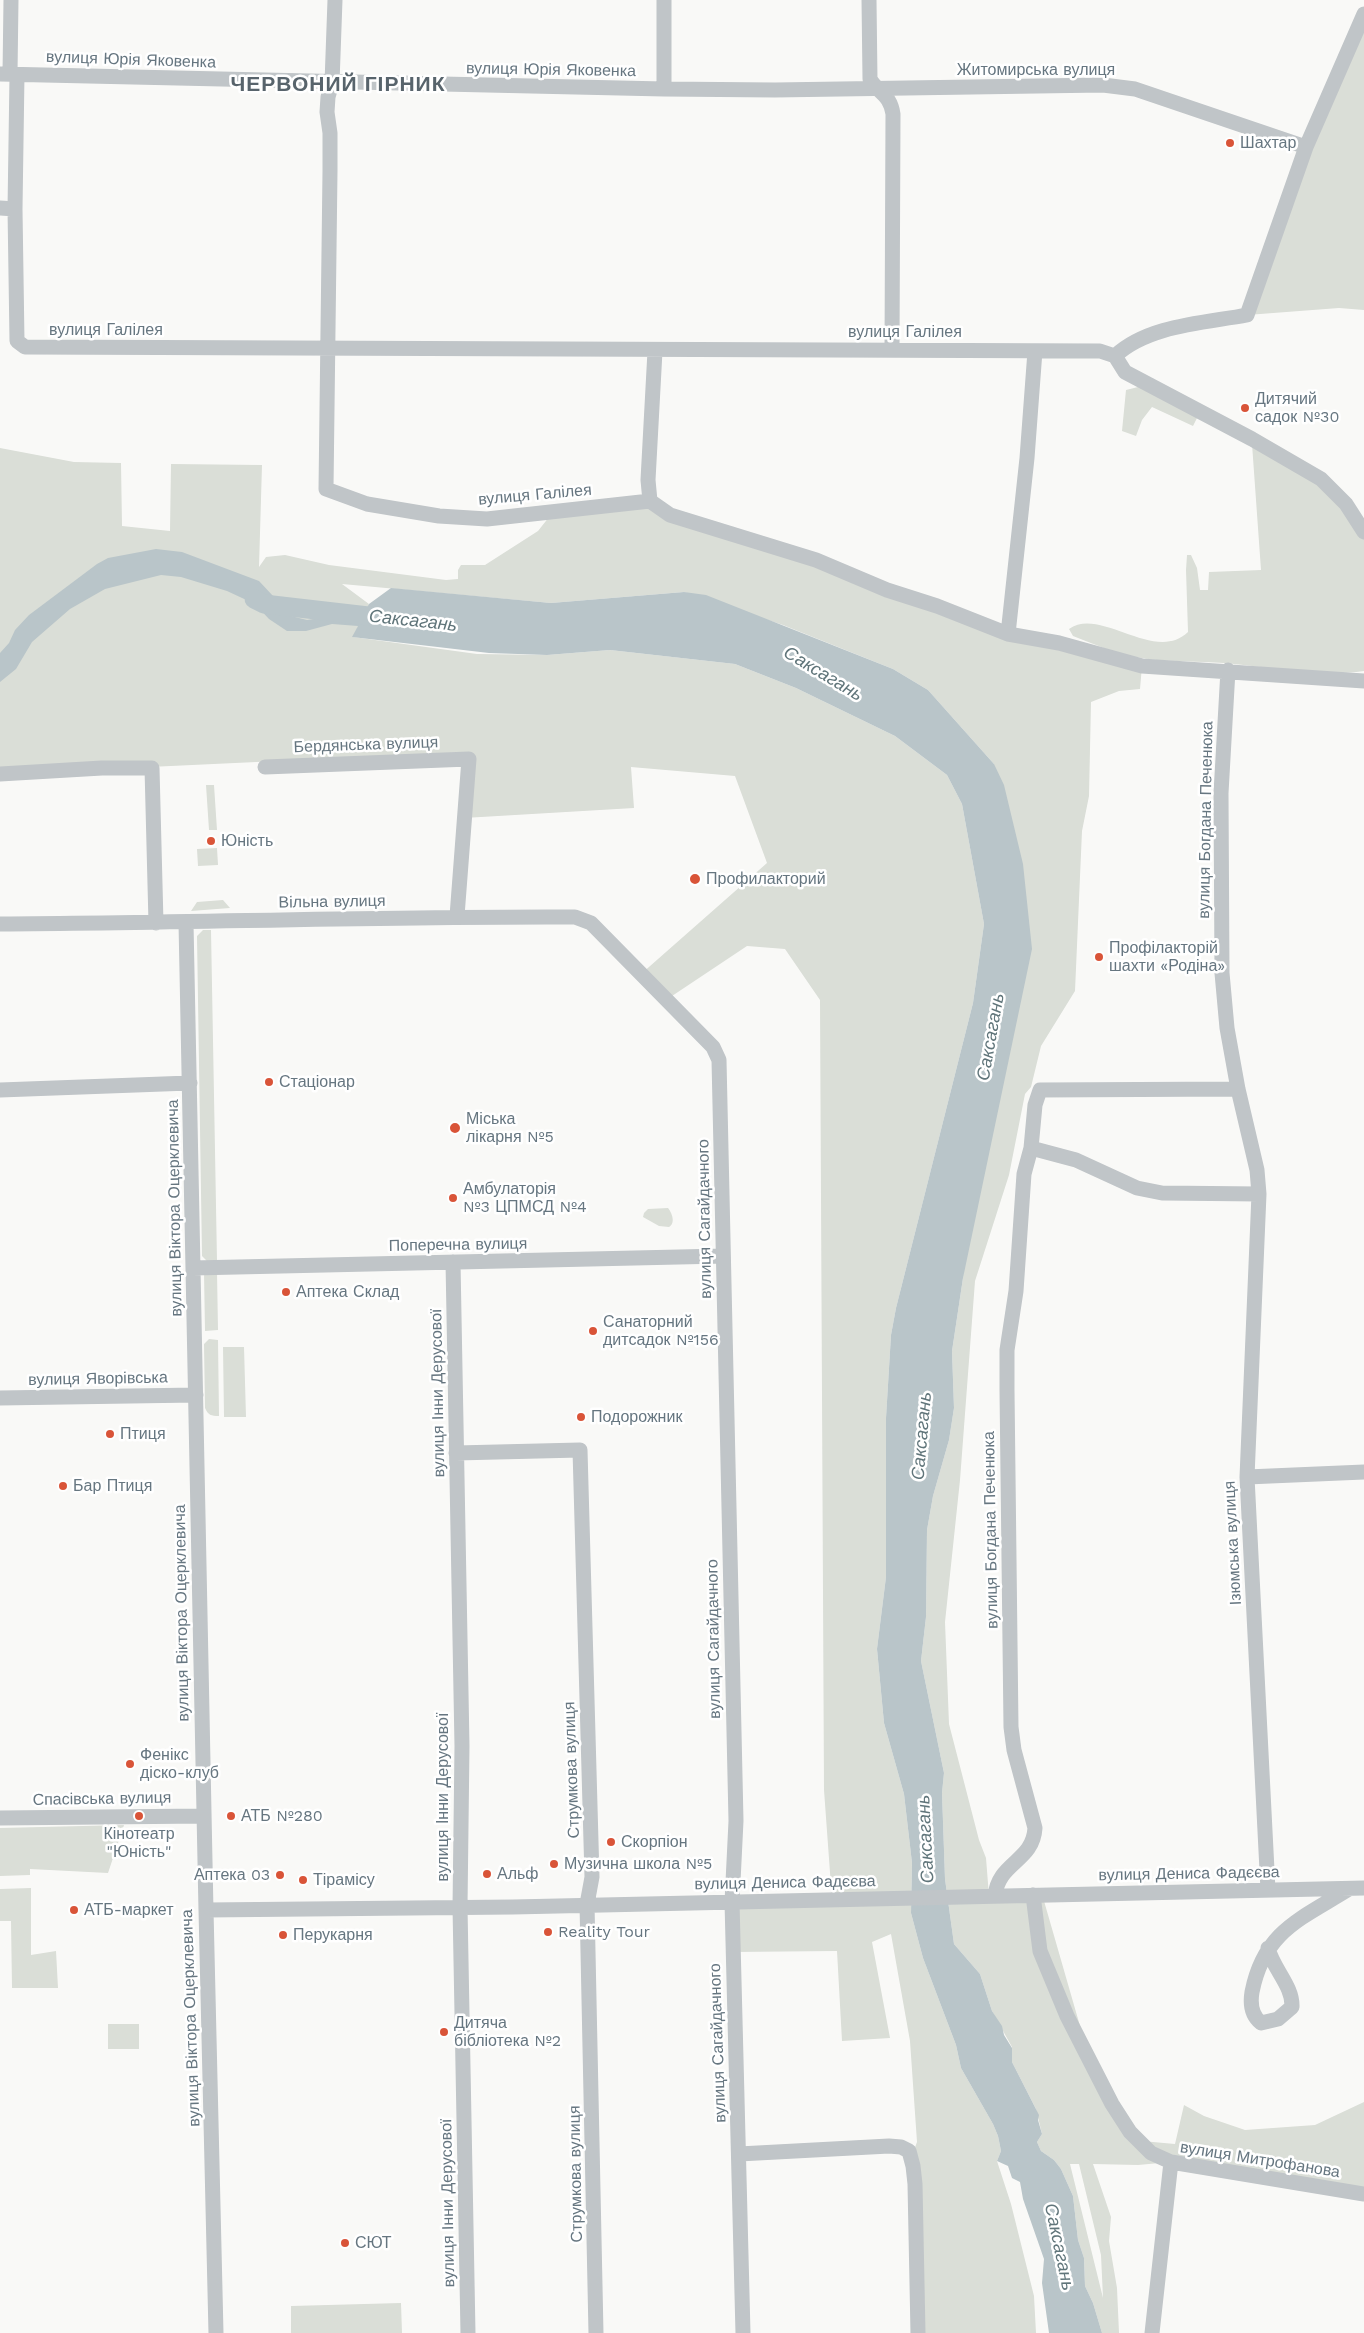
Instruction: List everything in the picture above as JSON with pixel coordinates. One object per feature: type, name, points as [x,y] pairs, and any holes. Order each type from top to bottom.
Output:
[{"type":"street","points":[[8,209],[11,0]]},
{"type":"street","name":"вулиця Галілея","points":[[335,0],[332,83],[327,112],[330,133],[330,171],[326,489],[367,504],[439,516],[487,519],[650,501]]},
{"type":"street","points":[[664,0],[664,89]]},
{"type":"street","points":[[869,0],[870,79],[876,89],[885,94],[891,102],[893,114],[892,349]]},
{"type":"street","points":[[1364,14],[1306,147],[1247,314],[1155,333],[1127,344],[1115,356],[1125,372],[1252,439],[1321,479],[1346,504],[1364,532]]},
{"type":"street","name":"вулиця Юрія Яковенка","points":[[9,74],[332,83],[664,89]]},
{"type":"street","name":"Житомирська вулиця","points":[[664,89],[876,89],[1103,85],[1135,88],[1306,147]]},
{"type":"street","name":"вулиця Галілея","points":[[8,209],[17,341],[25,347],[655,351],[892,349],[1100,351],[1115,356]]},
{"type":"street","points":[[655,351],[648,480],[650,501],[670,515],[816,560],[887,590],[937,606],[1008,634],[1059,643],[1142,666],[1228,670],[1364,681]]},
{"type":"street","points":[[1008,634],[1028,458],[1035,351]]},
{"type":"street","name":"вулиця Богдана Печенюка","points":[[1228,670],[1222,793],[1223,1000],[1238,1089],[1257,1170],[1259,1194]]},
{"type":"street","name":"Бердянська вулиця","points":[[265,767],[469,759],[457,916]]},
{"type":"street","points":[[0,774],[102,768],[152,768],[156,923]]},
{"type":"street","name":"Вільна вулиця","points":[[0,924],[186,923],[457,916],[575,917],[584,919],[606,938],[640,974]]},
{"type":"street","name":"вулиця Віктора Оцерклевича","points":[[186,923],[216,2333]]},
{"type":"street","name":"вулиця Сагайдачного","points":[[640,974],[714,1047],[719,1060],[736,1820],[732,1902],[743,2333]]},
{"type":"street","points":[[0,1090],[190,1083]]},
{"type":"street","name":"вулиця Богдана Печенюка","points":[[992,1897],[995,1888],[1011,1865],[1030,1848],[1034,1840],[1035,1828],[1014,1750],[1011,1727],[1007,1350],[1016,1291],[1024,1174],[1031,1148],[1035,1105],[1040,1090],[1238,1089]]},
{"type":"street","points":[[1031,1148],[1076,1160],[1137,1188],[1162,1194],[1259,1194]]},
{"type":"street","name":"Ізюмська вулиця","points":[[1259,1194],[1247,1477],[1268,1890]]},
{"type":"street","name":"Поперечна вулиця","points":[[193,1268],[723,1256]]},
{"type":"street","name":"вулиця Інни Дерусової","points":[[453,1262],[462,1746],[460,1907],[468,2333]]},
{"type":"street","name":"вулиця Яворівська","points":[[0,1398],[196,1395]]},
{"type":"street","name":"Струмкова вулиця","points":[[456,1453],[580,1450],[592,1877],[587,1904],[596,2333]]},
{"type":"street","points":[[1247,1477],[1364,1472]]},
{"type":"street","name":"Спасівська вулиця","points":[[0,1818],[204,1816]]},
{"type":"street","points":[[1268,1948],[1277,1936],[1357,1888]]},
{"type":"street","name":"вулиця Дениса Фадєєва","points":[[206,1910],[732,1902],[1357,1888]]},
{"type":"street","points":[[1033,1895],[1040,1951],[1067,2016],[1112,2104],[1130,2132],[1151,2153],[1171,2162]]},
{"type":"street","points":[[739,2154],[889,2146],[901,2147],[909,2151],[913,2166],[914,2184],[918,2333]]},
{"type":"street","name":"вулиця Митрофанова","points":[[1152,2333],[1171,2162],[1364,2194]]},
{"type":"shaded area","points":[[1364,14],[1364,310],[1339,308],[1247,315]]},
{"type":"shaded area","points":[[1138,387],[1152,389],[1199,414],[1193,426],[1152,407],[1142,420],[1136,436],[1122,431],[1126,390]]},
{"type":"shaded area","points":[[1252,444],[1311,479],[1343,507],[1364,539],[1364,671],[1331,673],[1282,670],[1224,663],[1146,659],[1114,651],[1073,636],[1069,629],[1082,624],[1096,624],[1160,642],[1175,640],[1188,632],[1187,555],[1191,555],[1197,568],[1200,590],[1208,590],[1209,572],[1261,570]]},
{"type":"shaded area","points":[[0,448],[74,462],[121,463],[122,526],[170,531],[171,464],[262,465],[259,567],[266,557],[285,555],[329,565],[446,580],[458,579],[458,570],[461,565],[485,565],[538,531],[553,512],[640,503],[887,590],[1142,666],[1140,689],[1119,691],[1091,702],[1089,796],[1082,831],[1075,991],[1041,1046],[1031,1087],[1025,1094],[1009,1175],[975,1281],[960,1480],[945,1622],[949,1724],[979,1840],[986,1858],[989,1896],[1042,1894],[1097,2085],[1131,2140],[1175,2144],[1184,2105],[1204,2116],[1245,2130],[1315,2125],[1364,2102],[1364,2194],[1171,2162],[1138,2165],[1093,2164],[1111,2217],[1109,2241],[1117,2288],[1119,2333],[1102,2333],[1093,2303],[1085,2286],[1084,2258],[1078,2240],[1073,2196],[1061,2169],[1054,2160],[1041,2151],[1037,2142],[1042,2134],[1036,2109],[1012,2062],[1012,2047],[992,2011],[980,1974],[954,1944],[945,1879],[942,1793],[944,1773],[921,1661],[926,1617],[927,1530],[933,1496],[949,1440],[954,1408],[952,1351],[963,1278],[994,764],[928,690],[893,669],[783,625],[684,592],[551,603],[342,584],[369,604],[353,637],[477,654],[547,655],[610,650],[735,664],[796,688],[895,736],[947,775],[962,804],[984,924],[973,1003],[896,1308],[891,1335],[886,1418],[886,1577],[877,1649],[884,1723],[904,1794],[912,1863],[911,1913],[923,1958],[956,2045],[961,2068],[998,2136],[1001,2151],[997,2161],[1011,2204],[1034,2296],[1036,2333],[918,2333],[911,2158],[917,2142],[910,2041],[891,1934],[872,1942],[890,2038],[842,2041],[837,1951],[733,1952],[732,1902],[832,1900],[824,1790],[820,1000],[785,949],[747,946],[666,1000],[641,974],[767,863],[735,776],[631,767],[634,808],[464,818],[470,752],[0,774]],"holes":[[[1070,2164],[1079,2164],[1101,2255],[1103,2298]]]},
{"type":"shaded area","points":[[206,785],[214,785],[217,830],[209,830]]},
{"type":"shaded area","points":[[217,848],[218,865],[198,866],[197,849]]},
{"type":"shaded area","points":[[223,900],[230,908],[191,911],[197,902]]},
{"type":"shaded area","points":[[203,930],[211,930],[217,1261],[207,1261],[202,1256],[197,936]]},
{"type":"shaded area","points":[[668,1208],[673,1221],[669,1227],[659,1226],[643,1217],[648,1209]]},
{"type":"shaded area","points":[[204,1272],[217,1272],[218,1330],[205,1331]]},
{"type":"shaded area","points":[[209,1339],[218,1340],[219,1416],[210,1415],[205,1408],[204,1344]]},
{"type":"shaded area","points":[[223,1347],[244,1347],[246,1417],[224,1417]]},
{"type":"shaded area","points":[[124,1825],[108,1873],[30,1869],[30,1875],[0,1876],[0,1828]]},
{"type":"shaded area","points":[[31,1888],[31,1955],[56,1951],[58,1988],[12,1988],[11,1921],[0,1921],[0,1889]]},
{"type":"shaded area","points":[[108,2024],[139,2024],[139,2049],[108,2049]]},
{"type":"shaded area","points":[[401,2303],[402,2333],[291,2333],[291,2306]]},
{"type":"water","points":[[156,549],[182,552],[259,581],[273,596],[283,614],[307,620],[365,611],[369,604],[391,588],[551,603],[684,592],[706,595],[893,669],[928,690],[994,764],[1004,785],[1023,864],[1032,949],[963,1278],[952,1351],[954,1408],[949,1440],[933,1496],[927,1530],[926,1617],[921,1661],[944,1773],[942,1793],[945,1879],[954,1944],[980,1974],[992,2011],[1002,2026],[1004,2035],[1012,2048],[1012,2062],[1039,2115],[1038,2120],[1042,2134],[1037,2142],[1041,2151],[1054,2160],[1061,2169],[1073,2196],[1078,2240],[1084,2258],[1085,2286],[1093,2303],[1102,2333],[1049,2333],[1042,2283],[1044,2259],[1023,2199],[1020,2182],[1012,2178],[1008,2166],[997,2161],[1001,2151],[998,2136],[961,2068],[956,2045],[923,1958],[911,1913],[912,1863],[904,1794],[884,1723],[877,1649],[886,1577],[886,1418],[891,1335],[896,1308],[973,1003],[984,924],[962,804],[947,775],[895,736],[796,688],[735,664],[610,650],[547,655],[489,653],[352,637],[358,626],[332,624],[306,631],[287,631],[269,619],[255,604],[227,591],[181,577],[161,575],[105,589],[70,609],[32,642],[16,669],[0,682],[0,653],[9,643],[15,630],[29,615],[97,564],[108,558]]},
{"type":"waterway","name":"Саксагань","points":[[254,599],[264,604],[377,617]]},
{"type":"place","name":"Шахтар","points":[[1230,143]]},
{"type":"place","name":"Дитячий садок №30","points":[[1245,408]]},
{"type":"place","name":"Юність","points":[[211,841]]},
{"type":"place","name":"Профилакторий","points":[[695,879]]},
{"type":"place","name":"Профілакторій шахти «Родіна»","points":[[1099,957]]},
{"type":"place","name":"Стаціонар","points":[[269,1082]]},
{"type":"place","name":"Міська лікарня №5","points":[[455,1128]]},
{"type":"place","name":"Амбулаторія №3 ЦПМСД №4","points":[[453,1198]]},
{"type":"place","name":"Аптека Склад","points":[[286,1292]]},
{"type":"place","name":"Санаторний дитсадок №156","points":[[593,1331]]},
{"type":"place","name":"Подорожник","points":[[581,1417]]},
{"type":"place","name":"Птиця","points":[[110,1434]]},
{"type":"place","name":"Бар Птиця","points":[[63,1486]]},
{"type":"place","name":"Фенікс діско-клуб","points":[[130,1764]]},
{"type":"place","name":"Кінотеатр \"Юність\"","points":[[139,1816]]},
{"type":"place","name":"АТБ №280","points":[[231,1816]]},
{"type":"place","name":"Скорпіон","points":[[611,1842]]},
{"type":"place","name":"Музична школа №5","points":[[554,1864]]},
{"type":"place","name":"Альф","points":[[487,1874]]},
{"type":"place","name":"Аптека 03","points":[[280,1875]]},
{"type":"place","name":"Тірамісу","points":[[303,1880]]},
{"type":"place","name":"АТБ-маркет","points":[[74,1910]]},
{"type":"place","name":"Reality Tour","points":[[548,1932]]},
{"type":"place","name":"Перукарня","points":[[283,1935]]},
{"type":"place","name":"Дитяча бібліотека №2","points":[[444,2032]]},
{"type":"place","name":"СЮТ","points":[[345,2243]]},
{"type":"district","name":"ЧЕРВОНИЙ ГІРНИК","points":[[338,85]]}]
